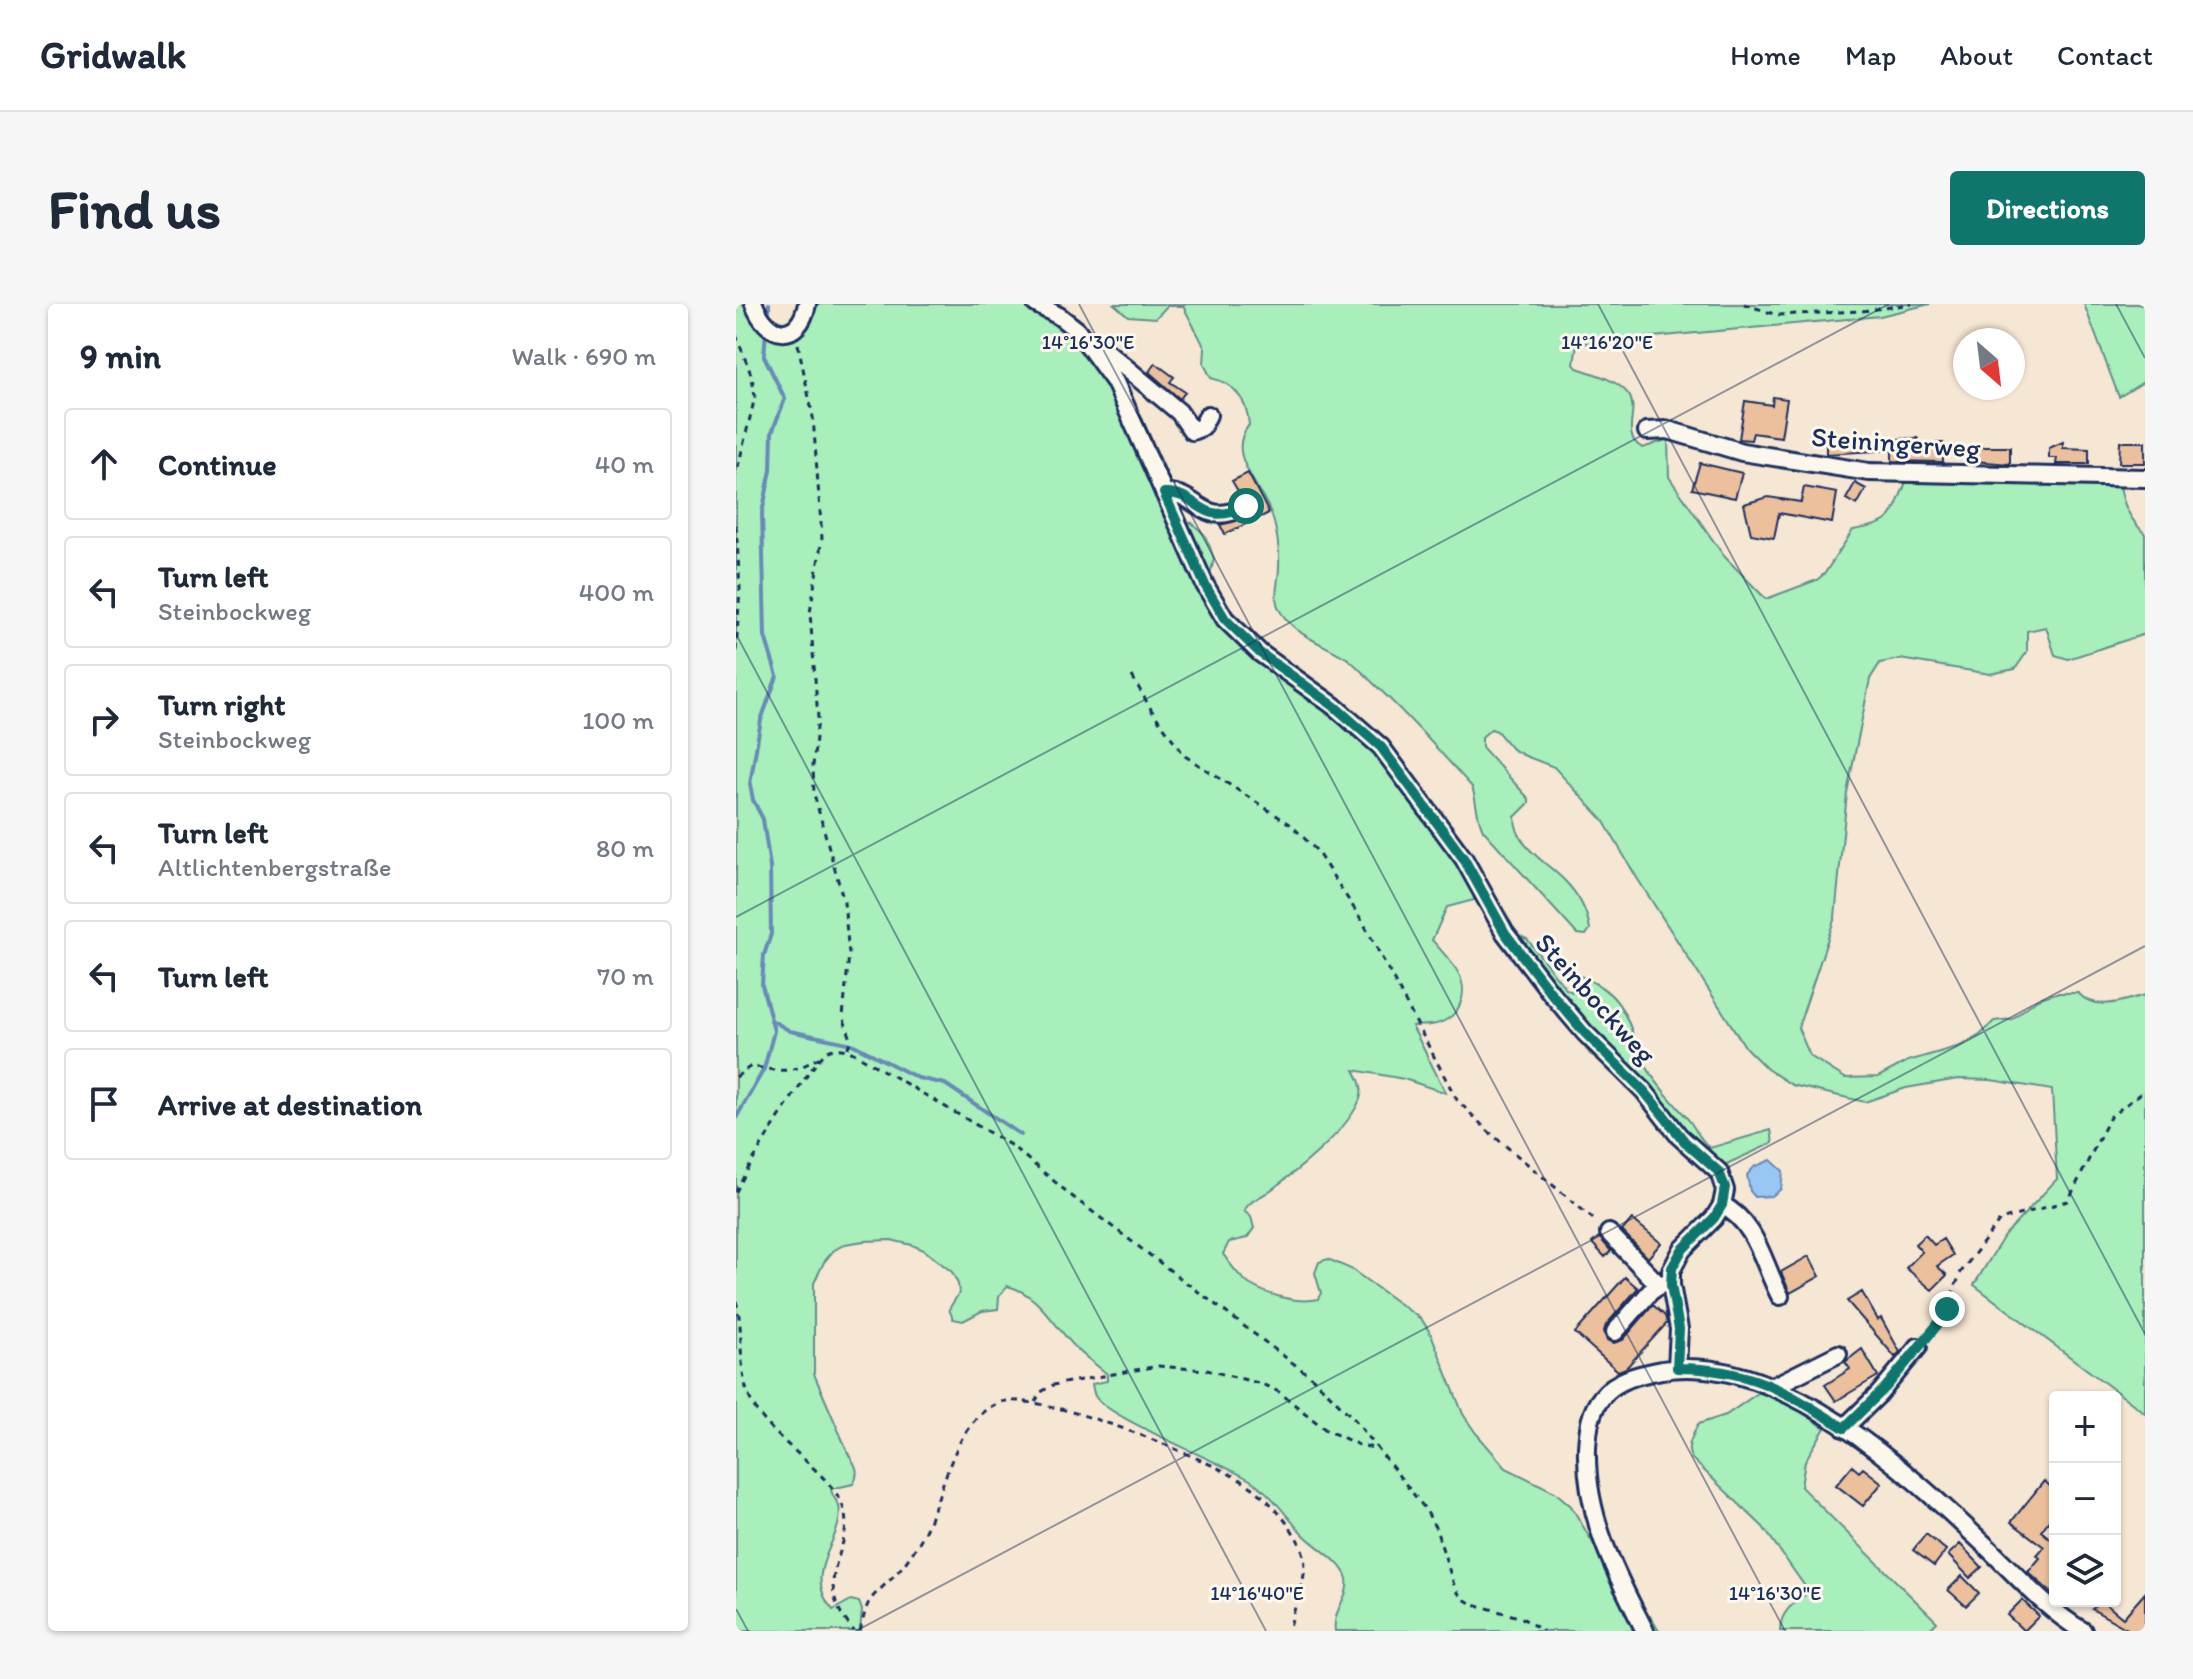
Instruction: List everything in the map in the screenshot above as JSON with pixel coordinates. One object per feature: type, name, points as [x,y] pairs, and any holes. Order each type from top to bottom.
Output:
[{"type":"street","points":[[754,304],[770,328],[792,330],[803,320],[807,304]]},
{"type":"street","name":"Steinbockweg","points":[[1036,304],[1077,330],[1115,382],[1205,585],[1225,619],[1260,653],[1334,706],[1381,747],[1464,859],[1505,933],[1531,968],[1585,1033],[1644,1091],[1679,1136],[1717,1169],[1725,1187]]},
{"type":"street","points":[[1077,330],[1179,412],[1192,431],[1202,427],[1208,415]]},
{"type":"street","name":"Steiningerweg","points":[[1647,431],[1668,430],[1742,452],[1869,472],[2145,478]]},
{"type":"street","points":[[1164,493],[1174,494],[1220,515],[1246,506]]},
{"type":"street","points":[[1615,1332],[1650,1292],[1665,1285],[1677,1257],[1722,1205],[1729,1165]]},
{"type":"street","points":[[1722,1205],[1735,1213],[1752,1233],[1780,1296]]},
{"type":"street","points":[[1609,1233],[1665,1285],[1679,1329],[1677,1368]]},
{"type":"street","points":[[1844,1428],[1879,1394],[1918,1347]]},
{"type":"street","points":[[1774,1386],[1838,1354]]},
{"type":"street","points":[[1645,1631],[1595,1520],[1587,1479],[1588,1432],[1595,1408],[1608,1390],[1636,1376],[1677,1368],[1732,1372],[1774,1386],[1844,1428],[1931,1497],[2071,1628]]},
{"type":"path","points":[[1744,304],[1777,315],[1862,311],[1912,304]]},
{"type":"path","points":[[792,330],[813,417],[822,538],[810,613],[818,718],[813,766],[814,794],[844,902],[849,954],[843,1017],[851,1039],[847,1048]]},
{"type":"path","points":[[736,335],[752,377],[755,397],[736,475]]},
{"type":"path","points":[[736,525],[740,588],[736,651]]},
{"type":"path","points":[[1132,676],[1152,711],[1185,756],[1290,824],[1316,850],[1363,922],[1457,1100],[1489,1132],[1609,1233]]},
{"type":"path","points":[[736,1077],[751,1066],[786,1073],[804,1067],[832,1049],[847,1048],[1012,1146],[1073,1197],[1303,1370],[1340,1403],[1433,1521],[1455,1588],[1461,1597],[1470,1603],[1522,1618],[1543,1631]]},
{"type":"path","points":[[736,1192],[822,1056]]},
{"type":"path","points":[[1918,1347],[1938,1324],[1961,1272],[2000,1220],[2068,1201],[2110,1117],[2145,1090]]},
{"type":"path","points":[[736,1301],[741,1319],[746,1389],[752,1404],[763,1422],[828,1485],[842,1503],[845,1527],[833,1592],[842,1616],[857,1631],[869,1602],[901,1568],[921,1540],[958,1448],[974,1421],[999,1402],[1011,1400],[1035,1402],[1123,1427],[1225,1471],[1261,1495],[1299,1542],[1305,1559],[1290,1631]]},
{"type":"path","points":[[1035,1402],[1041,1392],[1053,1385],[1158,1366],[1194,1368],[1262,1384],[1279,1392],[1326,1430],[1351,1442],[1379,1449]]},
{"type":"green space","points":[[736,304],[758,304],[769,324],[789,325],[804,304],[1060,304],[1051,317],[1091,360],[1107,385],[1170,519],[1192,523],[1204,534],[1214,559],[1211,571],[1197,585],[1314,699],[1388,763],[1473,884],[1474,900],[1447,907],[1432,940],[1461,978],[1463,996],[1460,1004],[1449,1018],[1441,1022],[1412,1026],[1446,1093],[1404,1079],[1354,1070],[1361,1092],[1354,1111],[1333,1137],[1306,1162],[1249,1204],[1244,1211],[1251,1217],[1254,1228],[1247,1238],[1229,1242],[1223,1254],[1249,1284],[1273,1295],[1301,1300],[1318,1299],[1321,1293],[1315,1273],[1319,1262],[1328,1259],[1351,1269],[1422,1320],[1431,1334],[1463,1414],[1475,1432],[1506,1468],[1555,1492],[1571,1506],[1606,1565],[1659,1631],[1335,1631],[1336,1617],[1346,1592],[1345,1573],[1305,1536],[1266,1492],[1236,1472],[1142,1428],[1104,1405],[1095,1396],[1092,1384],[1107,1381],[1107,1374],[1077,1349],[1037,1303],[1018,1290],[1007,1286],[999,1297],[998,1309],[982,1311],[963,1321],[953,1319],[949,1309],[959,1293],[952,1272],[924,1250],[891,1240],[845,1244],[833,1251],[824,1262],[814,1283],[814,1374],[857,1473],[853,1484],[831,1489],[839,1506],[839,1518],[822,1569],[821,1582],[824,1596],[833,1610],[851,1600],[859,1602],[862,1610],[860,1631],[736,1631]]},
{"type":"green space","points":[[1114,304],[1930,304],[1880,316],[1577,344],[1574,364],[1577,368],[1612,381],[1629,395],[1632,402],[1632,437],[1636,443],[1643,448],[1668,439],[1669,477],[1724,556],[1766,599],[1817,580],[1825,573],[1853,530],[1877,525],[1890,517],[1907,480],[2120,485],[2128,512],[2145,534],[2145,634],[2068,659],[2055,655],[2046,627],[2027,631],[2027,652],[2015,669],[1990,674],[1900,659],[1880,663],[1870,679],[1847,793],[1835,917],[1798,1028],[1810,1056],[1845,1078],[1878,1077],[1908,1061],[1960,1046],[1980,1035],[1994,1021],[2012,1019],[2037,999],[2056,993],[2078,993],[2101,1004],[2145,995],[2145,1413],[2121,1395],[2121,1391],[2116,1391],[1974,1285],[2004,1236],[2057,1179],[2052,1090],[1991,1080],[1958,1079],[1906,1088],[1865,1102],[1792,1085],[1767,1069],[1746,1048],[1603,820],[1554,767],[1512,749],[1497,731],[1491,729],[1482,737],[1482,747],[1529,799],[1529,803],[1515,817],[1520,836],[1532,852],[1569,885],[1584,909],[1590,929],[1586,935],[1577,934],[1483,830],[1472,787],[1424,734],[1351,662],[1304,635],[1282,614],[1276,597],[1279,555],[1274,524],[1269,507],[1243,460],[1242,437],[1249,425],[1243,401],[1227,384],[1211,378],[1204,364],[1205,348],[1183,306],[1167,306],[1156,318],[1128,316]]},
{"type":"green space","points":[[2084,304],[2145,304],[2145,381],[2119,397]]},
{"type":"green space","points":[[1520,936],[1527,939],[1566,989],[1572,992],[1580,976],[1597,984],[1618,1003],[1652,1076],[1710,1148],[1771,1130],[1773,1143],[1722,1166],[1618,1073],[1590,1054],[1515,957],[1514,939]]},
{"type":"green space","points":[[1761,1391],[1791,1405],[1825,1428],[1805,1461],[1801,1487],[1937,1622],[1928,1631],[1780,1631],[1785,1613],[1809,1592],[1763,1527],[1691,1458],[1689,1449],[1698,1424],[1726,1415]]},
{"type":"water","points":[[1771,1160],[1783,1171],[1781,1189],[1772,1196],[1755,1197],[1750,1191],[1747,1175],[1754,1167]]},
{"type":"building","points":[[1155,363],[1174,377],[1170,382],[1185,392],[1180,399],[1149,372]]},
{"type":"building","points":[[1773,397],[1787,399],[1781,437],[1753,433],[1751,440],[1739,439],[1745,401],[1772,405]]},
{"type":"building","points":[[1826,435],[1851,435],[1851,441],[1918,438],[1918,443],[1943,443],[1943,462],[1892,461],[1892,450],[1826,454]]},
{"type":"building","points":[[2063,442],[2063,448],[2089,449],[2089,464],[2056,464],[2057,458],[2049,458],[2049,448]]},
{"type":"building","points":[[2120,442],[2145,442],[2145,463],[2119,463]]},
{"type":"building","points":[[2010,447],[2010,464],[1974,461],[1974,448]]},
{"type":"building","points":[[1700,463],[1742,473],[1735,498],[1692,489]]},
{"type":"building","points":[[1248,473],[1269,513],[1225,534],[1220,525],[1250,516],[1257,508],[1253,498],[1241,496],[1232,481]]},
{"type":"building","points":[[1855,483],[1866,489],[1857,505],[1846,499]]},
{"type":"building","points":[[1804,487],[1837,493],[1832,523],[1779,513],[1774,538],[1751,534],[1744,504],[1768,497],[1801,502]]},
{"type":"building","points":[[1632,1219],[1661,1243],[1648,1258],[1622,1231]]},
{"type":"building","points":[[1925,1235],[1934,1245],[1943,1239],[1953,1255],[1937,1266],[1947,1275],[1932,1290],[1906,1268],[1922,1252],[1915,1244]]},
{"type":"building","points":[[1599,1237],[1611,1251],[1605,1257],[1592,1243]]},
{"type":"building","points":[[1809,1256],[1820,1276],[1790,1293],[1781,1272]]},
{"type":"building","points":[[1625,1277],[1638,1288],[1606,1325],[1607,1340],[1614,1343],[1623,1340],[1653,1305],[1665,1316],[1667,1323],[1626,1368],[1618,1371],[1575,1333]]},
{"type":"building","points":[[1862,1292],[1900,1352],[1895,1357],[1847,1301]]},
{"type":"building","points":[[1862,1349],[1878,1376],[1836,1401],[1825,1385],[1850,1369],[1845,1362]]},
{"type":"building","points":[[1852,1466],[1859,1472],[1863,1468],[1882,1483],[1863,1506],[1836,1485]]},
{"type":"building","points":[[2044,1481],[2049,1485],[2049,1521],[2041,1531],[2049,1537],[2049,1591],[2028,1572],[2040,1558],[2037,1555],[2044,1547],[2011,1522]]},
{"type":"building","points":[[1926,1534],[1946,1550],[1934,1566],[1913,1550]]},
{"type":"building","points":[[1960,1544],[1982,1567],[1970,1578],[1948,1555]]},
{"type":"building","points":[[1962,1576],[1979,1593],[1966,1606],[1948,1590]]},
{"type":"building","points":[[2145,1593],[2145,1631],[2131,1631],[2092,1609],[2109,1607],[2123,1618]]},
{"type":"building","points":[[2022,1600],[2039,1616],[2024,1631],[2007,1615]]},
{"type":"waterway","points":[[769,304],[769,318]]},
{"type":"waterway","points":[[736,1118],[764,1069],[774,1031],[762,985],[764,955],[771,934],[770,867],[763,819],[753,800],[750,784],[761,720],[777,676],[765,636],[762,513],[771,470],[772,432],[785,399],[764,356],[766,331]]},
{"type":"waterway","points":[[773,1021],[790,1031],[852,1044],[918,1078],[945,1084],[1021,1135]]},
{"type":"route","points":[[1246,506],[1220,515],[1174,494],[1164,493],[1205,585],[1225,619],[1260,653],[1334,706],[1381,747],[1477,878],[1505,933],[1531,968],[1585,1033],[1644,1091],[1679,1136],[1714,1165],[1721,1176],[1725,1190],[1720,1210],[1682,1250],[1672,1268],[1671,1285],[1679,1329],[1677,1368],[1714,1369],[1762,1381],[1844,1428],[1886,1387],[1947,1309]]}]
